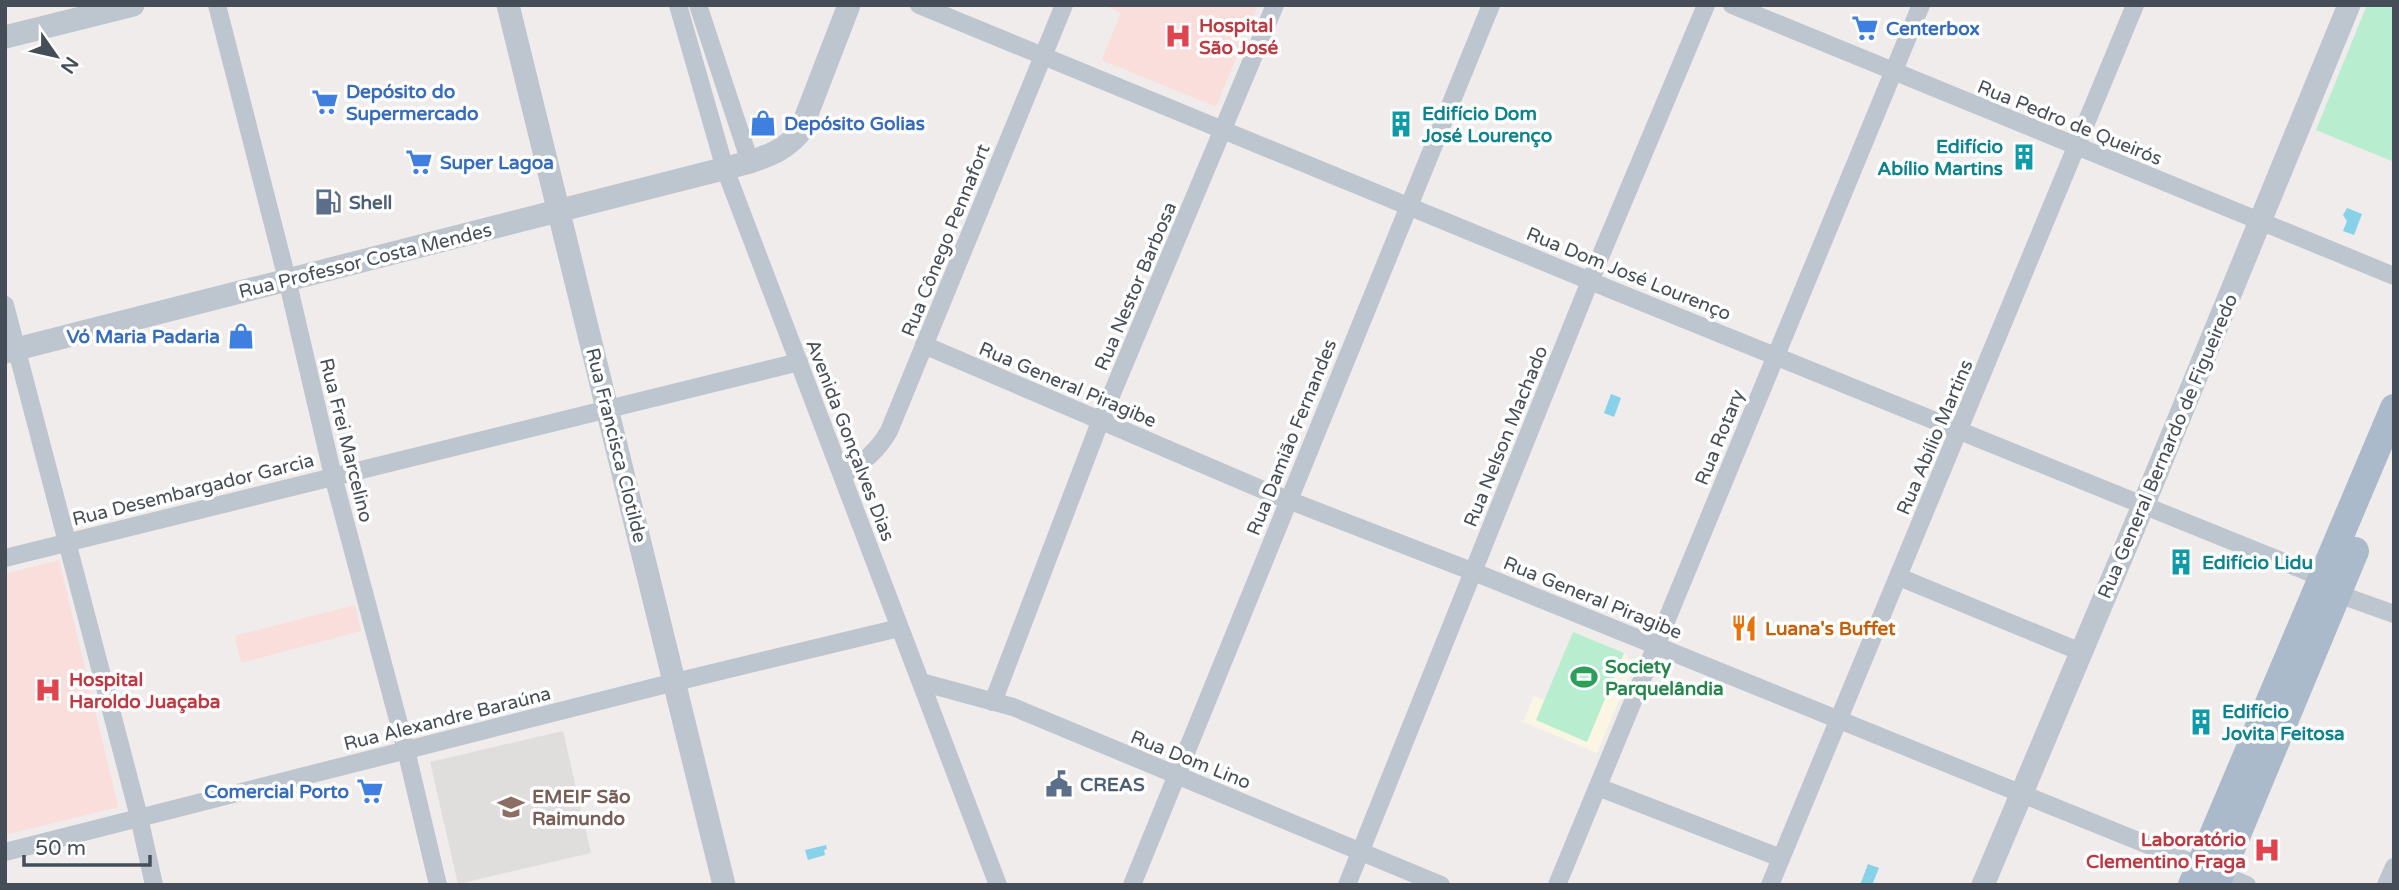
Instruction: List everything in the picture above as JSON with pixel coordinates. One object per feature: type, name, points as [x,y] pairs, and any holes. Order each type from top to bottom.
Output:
[{"type":"main road","points":[[2207,877],[2330,586],[2394,408]]},
{"type":"main road","points":[[2330,586],[2394,458]]},
{"type":"street","points":[[5,37],[133,5]]},
{"type":"street","name":"Rua Frei Marcelino","points":[[217,5],[287,279],[332,476],[406,750],[438,885]]},
{"type":"street","name":"Rua Francisca Clotilde","points":[[508,5],[724,885]]},
{"type":"street","name":"Avenida Gonçalves Dias","points":[[678,5],[725,169],[998,885]]},
{"type":"street","points":[[698,5],[750,162]]},
{"type":"street","name":"Rua Professor Costa Mendes","points":[[11,350],[559,212],[725,169],[780,151],[791,144],[800,132],[849,5]]},
{"type":"street","name":"Rua Dom José Lourenço","points":[[919,5],[2143,506],[2394,614]]},
{"type":"street","name":"Rua Cônego Pennafort","points":[[843,475],[867,460],[889,431],[1064,5]]},
{"type":"street","name":"Rua Nestor Barbosa","points":[[993,702],[1100,422],[1275,5]]},
{"type":"street","name":"Rua Damião Fernandes","points":[[1132,885],[1491,5]]},
{"type":"street","name":"Rua Nelson Machado","points":[[1347,885],[1590,281],[1706,5]]},
{"type":"street","name":"Rua Pedro de Queirós","points":[[1732,5],[2394,276]]},
{"type":"street","name":"Rua Rotary","points":[[1557,885],[1920,5]]},
{"type":"street","name":"Rua Abílio Martins","points":[[1770,885],[2135,5]]},
{"type":"street","name":"Rua General Bernardo de Figueiredo","points":[[1983,885],[2143,506],[2349,5]]},
{"type":"street","points":[[5,305],[11,350],[66,542],[139,817],[154,885]]},
{"type":"street","name":"Rua General Piragibe","points":[[924,345],[1288,500],[1474,572],[2021,793],[2207,877],[2247,885]]},
{"type":"street","name":"Rua Desembargador Garcia","points":[[5,558],[799,362]]},
{"type":"street","points":[[1899,577],[2081,652]]},
{"type":"street","name":"Rua Alexandre Baraúna","points":[[5,852],[674,682],[899,628]]},
{"type":"street","name":"Rua Dom Lino","points":[[921,682],[1013,707],[1441,885]]},
{"type":"street","points":[[1598,787],[1781,858]]},
{"type":"street","points":[[2386,885],[2394,867]]},
{"type":"shaded area","name":"Hospital São José","points":[[1105,5],[1258,5],[1216,107],[1102,60],[1121,13]]},
{"type":"shaded area","name":"Hospital Haroldo Juaçaba","points":[[59,560],[118,807],[5,835],[5,574]]},
{"type":"shaded area","points":[[355,605],[361,631],[241,663],[235,636]]},
{"type":"shaded area","name":"Society Parquelândia","points":[[1573,632],[1627,655],[1633,668],[1597,753],[1523,722],[1534,696],[1545,700]]},
{"type":"shaded area","name":"EMEIF São Raimundo","points":[[563,731],[591,853],[458,884],[430,762]]},
{"type":"green space","points":[[2367,5],[2394,5],[2394,162],[2316,130]]},
{"type":"green space","name":"Society Parquelândia","points":[[1573,632],[1624,653],[1587,742],[1536,720]]},
{"type":"water","points":[[2347,208],[2362,214],[2354,235],[2343,231],[2347,221],[2343,215]]},
{"type":"water","points":[[1611,394],[1621,398],[1614,417],[1604,413]]},
{"type":"water","points":[[826,845],[825,855],[808,860],[805,850]]},
{"type":"water","points":[[1868,864],[1879,868],[1872,885],[1860,885]]},
{"type":"place","name":"Centerbox","points":[[1865,28]]},
{"type":"place","name":"Hospital São José","points":[[1178,36]]},
{"type":"place","name":"Depósito do Supermercado","points":[[325,102]]},
{"type":"place","name":"Depósito Golias","points":[[763,123]]},
{"type":"place","name":"Edifício Dom José Lourenço","points":[[1401,124]]},
{"type":"place","name":"Edifício Abílio Martins","points":[[2024,157]]},
{"type":"place","name":"Super Lagoa","points":[[419,162]]},
{"type":"place","name":"Shell","points":[[328,202]]},
{"type":"place","name":"Vó Maria Padaria","points":[[241,336]]},
{"type":"place","name":"Edifício Lidu","points":[[2181,562]]},
{"type":"place","name":"Luana's Buffet","points":[[1744,628]]},
{"type":"place","name":"Society Parquelândia","points":[[1584,677]]},
{"type":"place","name":"Hospital Haroldo Juaçaba","points":[[48,690]]},
{"type":"place","name":"Edifício Jovita Feitosa","points":[[2201,722]]},
{"type":"place","name":"CREAS","points":[[1059,784]]},
{"type":"place","name":"Comercial Porto","points":[[370,791]]},
{"type":"place","name":"EMEIF São Raimundo","points":[[511,807]]},
{"type":"place","name":"Laboratório Clementino Fraga","points":[[2267,850]]}]
